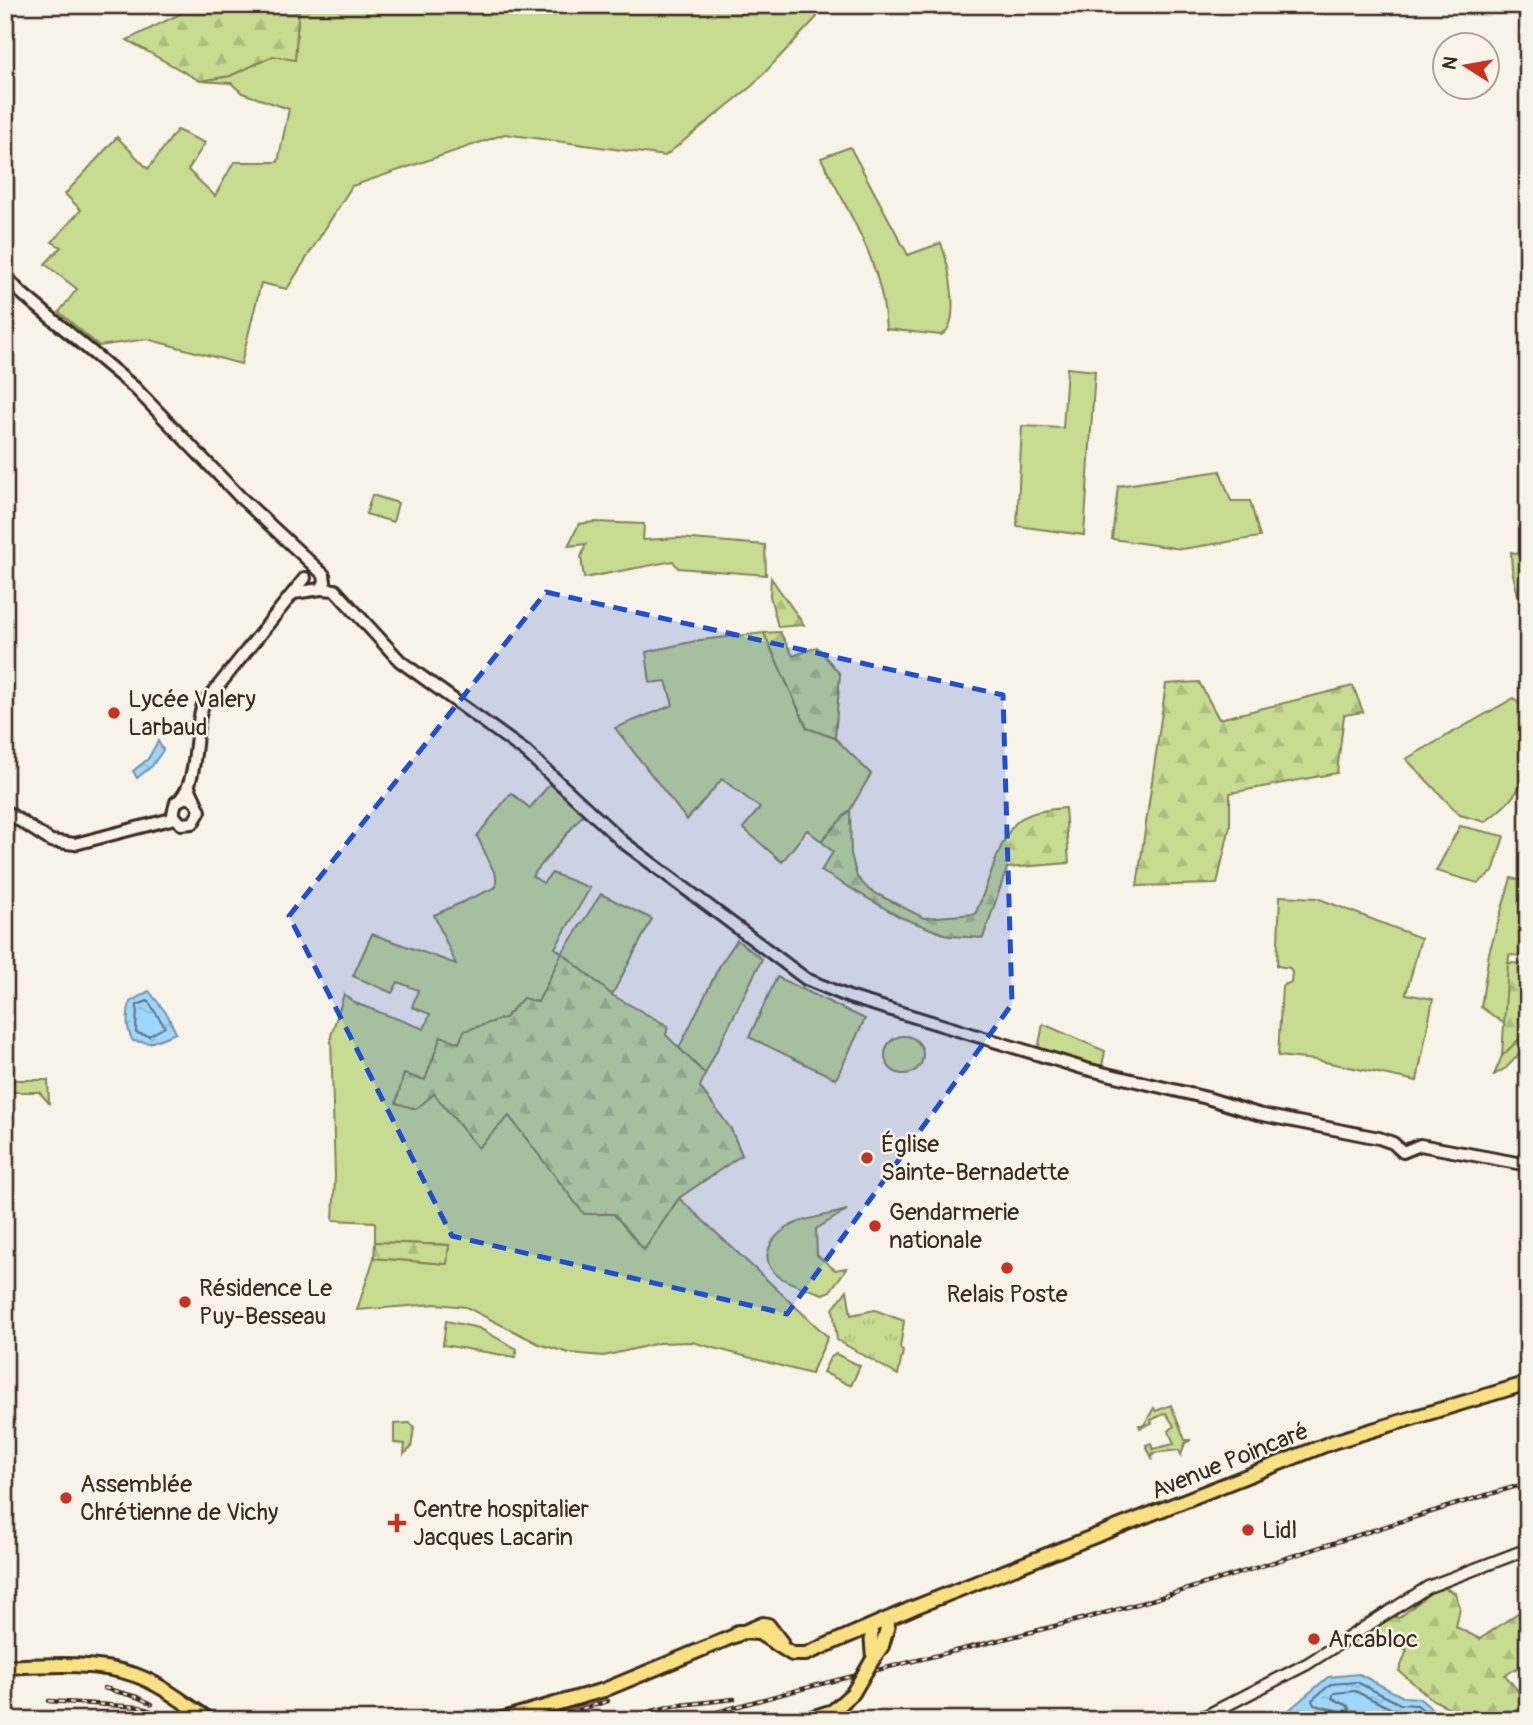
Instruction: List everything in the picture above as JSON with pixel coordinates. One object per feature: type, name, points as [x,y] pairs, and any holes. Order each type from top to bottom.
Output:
[{"type":"main road","points":[[5,275],[20,292],[135,388],[240,497],[315,581],[335,590],[400,661],[526,751],[623,842],[806,979],[849,997],[1091,1076],[1206,1103],[1227,1105]]},
{"type":"main road","points":[[5,811],[42,835],[61,843],[86,843],[174,813],[189,787],[203,705],[294,593],[315,581]]},
{"type":"main road","points":[[174,813],[181,824],[193,823],[200,811],[189,787]]},
{"type":"main road","points":[[181,798],[194,800]]},
{"type":"main road","points":[[1004,1046],[1295,1123],[1378,1138],[1392,1143],[1403,1152],[1420,1145],[1528,1165]]},
{"type":"main road","name":"Avenue Poincaré","points":[[499,1720],[604,1690],[738,1632],[763,1631],[787,1651],[802,1655],[1333,1442],[1528,1383]]},
{"type":"main road","points":[[873,1658],[882,1624]]},
{"type":"main road","points":[[804,1720],[833,1711],[853,1693],[882,1646],[882,1624]]},
{"type":"main road","points":[[5,1667],[30,1664],[122,1672],[142,1678],[210,1720]]},
{"type":"street","points":[[1198,1720],[1307,1664],[1441,1582],[1528,1549]]},
{"type":"highlighted area","points":[[546,592],[1003,695],[1012,1004],[787,1314],[452,1236],[289,916]]},
{"type":"green space","points":[[180,5],[299,5],[295,60],[273,56],[230,76],[200,81],[127,40],[182,13]]},
{"type":"green space","points":[[299,5],[819,5],[817,17],[753,85],[665,156],[505,134],[352,186],[287,289],[261,283],[241,364],[147,339],[99,346],[59,312],[77,289],[45,264],[61,247],[52,242],[81,210],[65,194],[117,137],[148,169],[177,130],[205,143],[188,170],[215,196],[234,162],[278,162],[289,109],[242,93],[231,83],[200,81],[230,76],[273,56],[295,59]]},
{"type":"green space","points":[[850,147],[908,255],[941,243],[950,278],[953,307],[948,329],[941,335],[886,329],[884,305],[872,261],[821,158]]},
{"type":"green space","points":[[1067,368],[1095,371],[1084,535],[1017,526],[1022,426],[1063,428]]},
{"type":"green space","points":[[1220,471],[1231,501],[1250,501],[1260,537],[1182,549],[1112,539],[1118,486]]},
{"type":"green space","points":[[372,495],[398,503],[393,522],[366,514]]},
{"type":"green space","points":[[579,524],[644,524],[643,540],[679,538],[765,545],[766,575],[678,568],[673,561],[584,578],[581,557],[586,544],[568,546]]},
{"type":"green space","points":[[1511,552],[1528,556],[1528,609],[1522,612],[1512,570]]},
{"type":"green space","points":[[771,578],[804,625],[778,627],[770,596]]},
{"type":"green space","points":[[780,632],[793,656],[817,647],[840,674],[835,738],[807,728],[764,633]]},
{"type":"green space","points":[[764,633],[807,728],[835,738],[871,774],[850,810],[821,841],[807,830],[782,862],[743,828],[760,808],[722,779],[687,820],[615,728],[673,705],[666,681],[650,683],[646,652],[700,640]]},
{"type":"green space","points":[[1199,682],[1219,719],[1353,686],[1363,712],[1344,715],[1337,773],[1230,793],[1230,826],[1217,884],[1137,886],[1166,684]]},
{"type":"green space","points":[[1514,698],[1528,713],[1527,764],[1520,787],[1501,809],[1485,822],[1460,815],[1406,759]]},
{"type":"green space","points":[[553,780],[586,811],[532,876],[543,883],[552,873],[590,888],[555,948],[562,953],[538,1003],[523,998],[505,1018],[465,1031],[434,1093],[509,1116],[543,1159],[614,1214],[644,1249],[679,1198],[828,1337],[811,1374],[692,1342],[659,1343],[604,1356],[569,1353],[539,1344],[466,1307],[436,1304],[357,1310],[374,1258],[446,1264],[449,1245],[375,1242],[375,1222],[333,1220],[335,1176],[331,1036],[344,994],[355,1003],[424,1029],[430,1014],[412,1007],[418,990],[398,982],[392,993],[353,976],[372,934],[456,964],[434,915],[496,887],[496,876],[477,836],[511,793],[530,808]]},
{"type":"green space","points":[[1065,808],[1069,863],[1007,868],[983,938],[949,936],[900,917],[821,871],[833,852],[821,841],[850,810],[851,854],[857,877],[869,890],[924,918],[975,914],[999,850],[1012,827],[1030,814]]},
{"type":"green space","points":[[1460,826],[1504,836],[1493,872],[1478,883],[1436,871]]},
{"type":"green space","points":[[1511,878],[1528,882],[1528,956],[1509,955],[1506,1025],[1481,1007],[1489,953]]},
{"type":"green space","points":[[601,894],[652,919],[612,995],[562,953]]},
{"type":"green space","points":[[1280,896],[1317,898],[1421,938],[1406,994],[1433,999],[1417,1081],[1315,1060],[1278,1056],[1282,986],[1291,982],[1292,972],[1290,968],[1277,966]]},
{"type":"green space","points":[[737,940],[762,959],[705,1074],[679,1048],[720,965]]},
{"type":"green space","points":[[562,953],[612,995],[668,1026],[666,1035],[705,1074],[700,1087],[731,1129],[742,1155],[679,1198],[644,1250],[614,1214],[584,1214],[509,1116],[478,1148],[434,1094],[416,1109],[396,1103],[404,1074],[425,1080],[441,1036],[459,1043],[464,1031],[505,1018],[523,998],[538,1002]]},
{"type":"green space","points":[[1508,963],[1528,964],[1528,1030],[1502,1056]]},
{"type":"green space","points":[[777,977],[865,1019],[836,1079],[749,1037]]},
{"type":"green space","points":[[1043,1024],[1105,1051],[1102,1066],[1038,1050]]},
{"type":"green space","points":[[1528,1030],[1528,1045],[1506,1068],[1494,1075],[1502,1056]]},
{"type":"green space","points":[[904,1036],[918,1041],[923,1055],[918,1069],[904,1074],[890,1069],[885,1055],[890,1041]]},
{"type":"green space","points":[[5,1080],[48,1080],[49,1103],[39,1092],[5,1092]]},
{"type":"green space","points":[[847,1210],[816,1229],[817,1255],[835,1270],[847,1268],[830,1291],[823,1294],[793,1284],[769,1266],[767,1257],[770,1246],[780,1233],[800,1222]]},
{"type":"green space","points":[[375,1242],[449,1245],[447,1264],[374,1258]]},
{"type":"green space","points":[[847,1290],[851,1315],[875,1310],[904,1321],[900,1348],[903,1351],[898,1375],[837,1340],[833,1309]]},
{"type":"green space","points":[[446,1321],[479,1328],[517,1349],[515,1357],[443,1345]]},
{"type":"green space","points":[[836,1354],[860,1366],[851,1386],[823,1372],[830,1358]]},
{"type":"green space","points":[[1171,1405],[1185,1440],[1191,1440],[1185,1443],[1181,1455],[1179,1450],[1153,1453],[1152,1458],[1146,1445],[1151,1443],[1153,1449],[1174,1444],[1169,1431],[1174,1426],[1166,1413],[1151,1420],[1152,1423],[1140,1428],[1139,1425],[1144,1425],[1154,1408],[1156,1411]]},
{"type":"green space","points":[[410,1423],[414,1427],[411,1448],[404,1454],[405,1444],[394,1443],[394,1424]]},
{"type":"green space","points":[[1445,1588],[1455,1593],[1460,1608],[1456,1627],[1480,1639],[1528,1606],[1528,1662],[1505,1675],[1528,1703],[1528,1720],[1460,1720],[1448,1707],[1433,1700],[1399,1671],[1407,1650],[1378,1641],[1376,1627],[1393,1616],[1399,1618],[1431,1592]]},
{"type":"water","points":[[158,741],[163,750],[152,766],[137,778],[133,771],[148,759]]},
{"type":"water","points":[[149,991],[167,1014],[176,1033],[150,1043],[133,1041],[128,1022],[130,1002]]},
{"type":"water","points":[[1359,1674],[1403,1697],[1419,1698],[1445,1720],[1352,1720],[1313,1711],[1304,1720],[1268,1720],[1282,1716],[1328,1677]]},
{"type":"railway","points":[[690,1720],[1127,1607],[1528,1483]]},
{"type":"railway","points":[[104,1688],[152,1704]]},
{"type":"railway","points":[[617,1720],[672,1706],[734,1699]]},
{"type":"railway","points":[[49,1701],[139,1707],[177,1720]]},
{"type":"railway","points":[[544,1720],[608,1701]]},
{"type":"place","name":"Lycée Valery Larbaud","points":[[114,713]]},
{"type":"place","name":"Église Sainte-Bernadette","points":[[867,1158]]},
{"type":"place","name":"Gendarmerie nationale","points":[[875,1226]]},
{"type":"place","name":"Relais Poste","points":[[1007,1268]]},
{"type":"place","name":"Résidence Le Puy-Besseau","points":[[185,1302]]},
{"type":"place","name":"Assemblée Chrétienne de Vichy","points":[[66,1498]]},
{"type":"place","name":"Centre hospitalier Jacques Lacarin","points":[[397,1523]]},
{"type":"place","name":"Lidl","points":[[1248,1530]]},
{"type":"place","name":"Arcabloc","points":[[1314,1639]]}]
